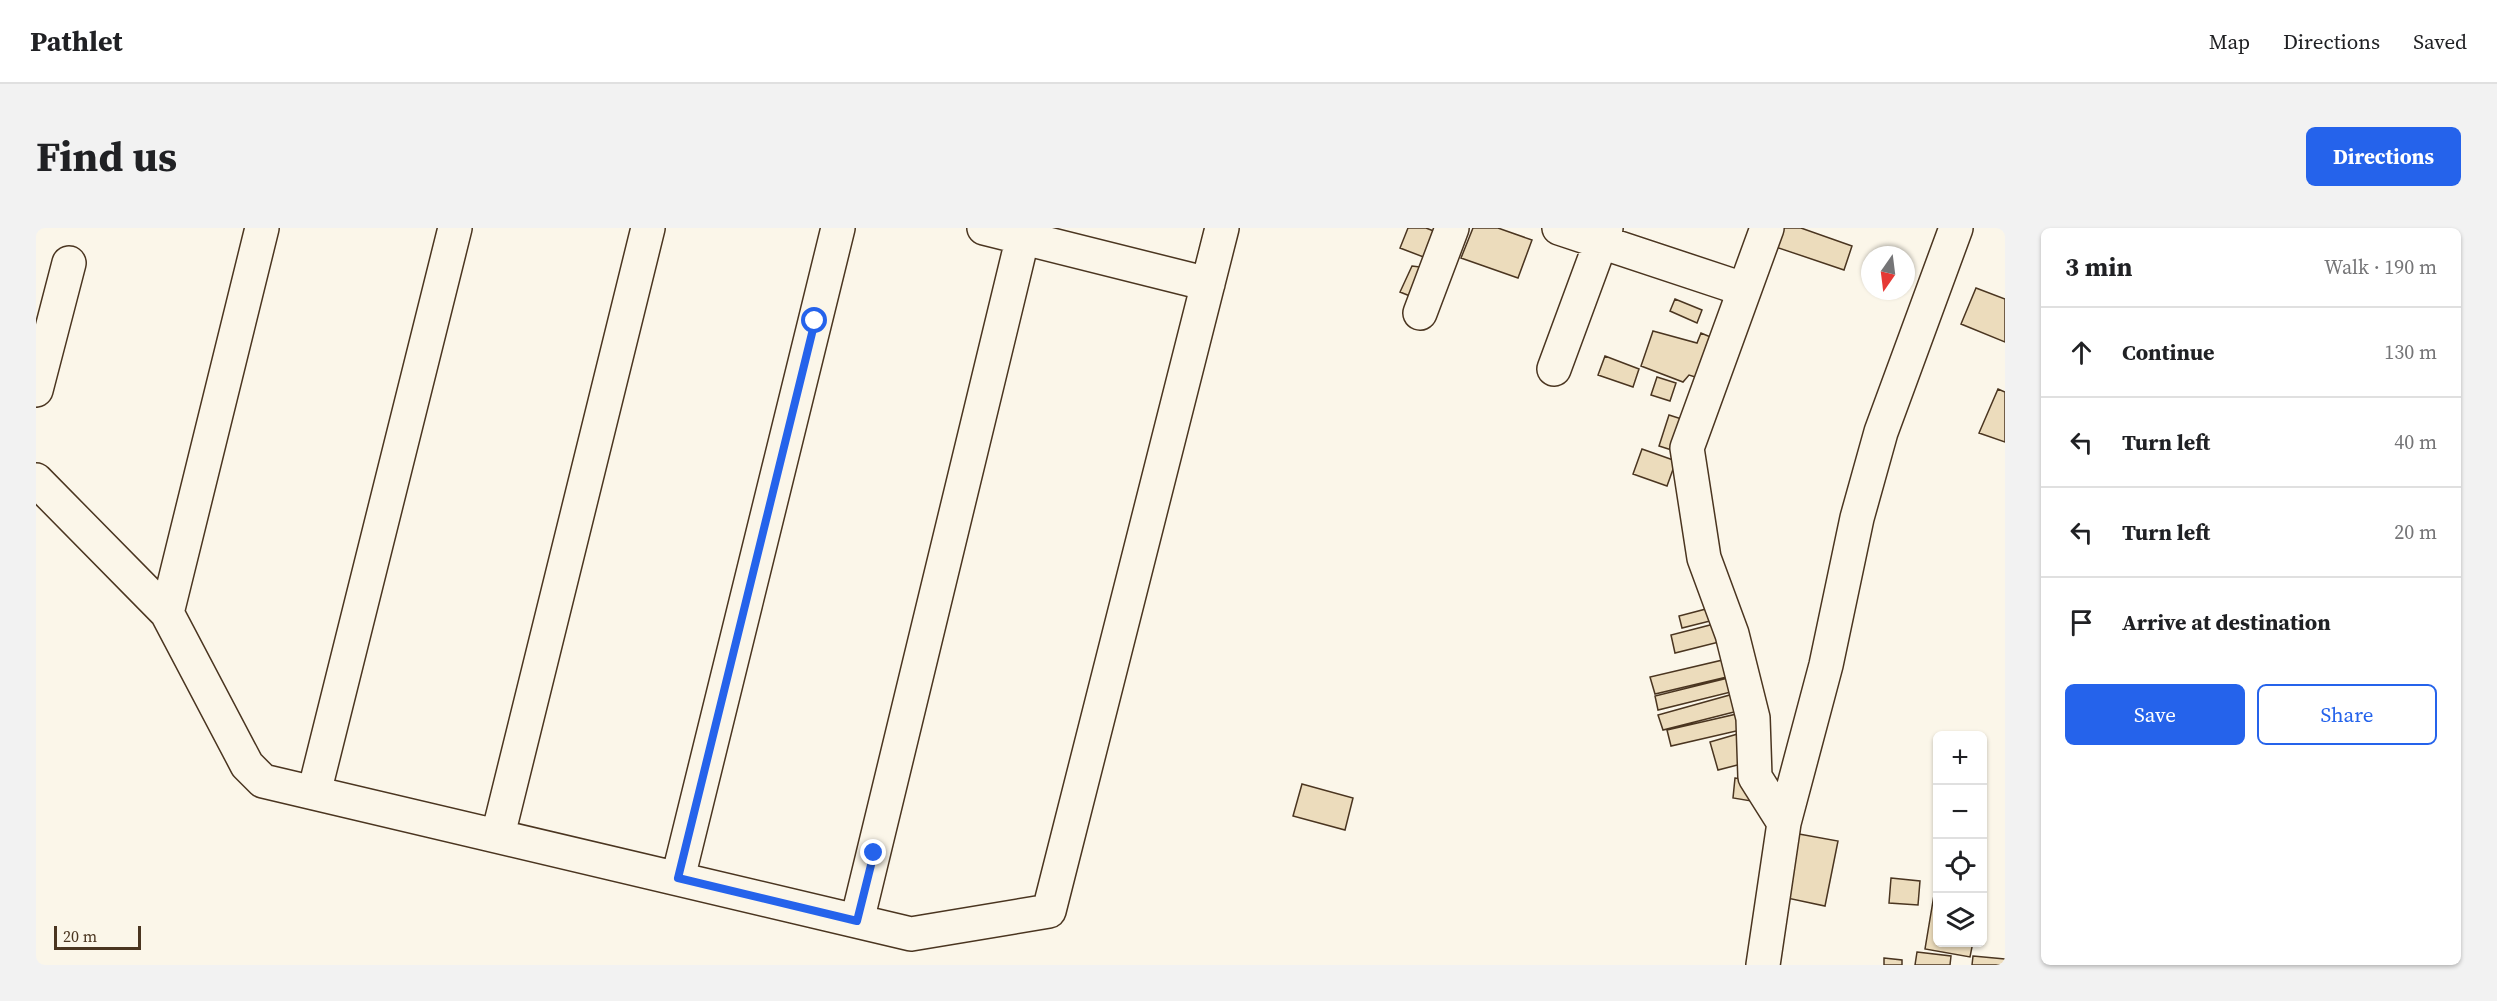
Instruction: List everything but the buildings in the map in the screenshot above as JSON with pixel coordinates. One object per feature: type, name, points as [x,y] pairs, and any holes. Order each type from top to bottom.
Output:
[{"type":"street","points":[[167,613],[262,228]]},
{"type":"street","points":[[314,793],[455,228]]},
{"type":"street","points":[[498,835],[648,228]]},
{"type":"street","points":[[678,878],[838,228]]},
{"type":"street","points":[[984,228],[1024,233],[1208,284]]},
{"type":"street","points":[[36,480],[167,613],[247,765],[263,781],[911,934],[1049,911],[1222,228]]},
{"type":"street","points":[[1420,314],[1452,228]]},
{"type":"street","points":[[1559,228],[1603,235],[1743,289]]},
{"type":"street","points":[[1767,228],[1687,448],[1704,558],[1732,634],[1753,718],[1755,777],[1784,823]]},
{"type":"street","points":[[1762,965],[1784,823],[1826,665],[1857,518],[1881,432],[1956,228]]},
{"type":"street","points":[[857,921],[1024,233]]},
{"type":"street","points":[[1554,369],[1603,235]]},
{"type":"street","points":[[36,390],[69,262]]},
{"type":"route","points":[[815,321],[678,878],[857,921],[874,853]]}]
